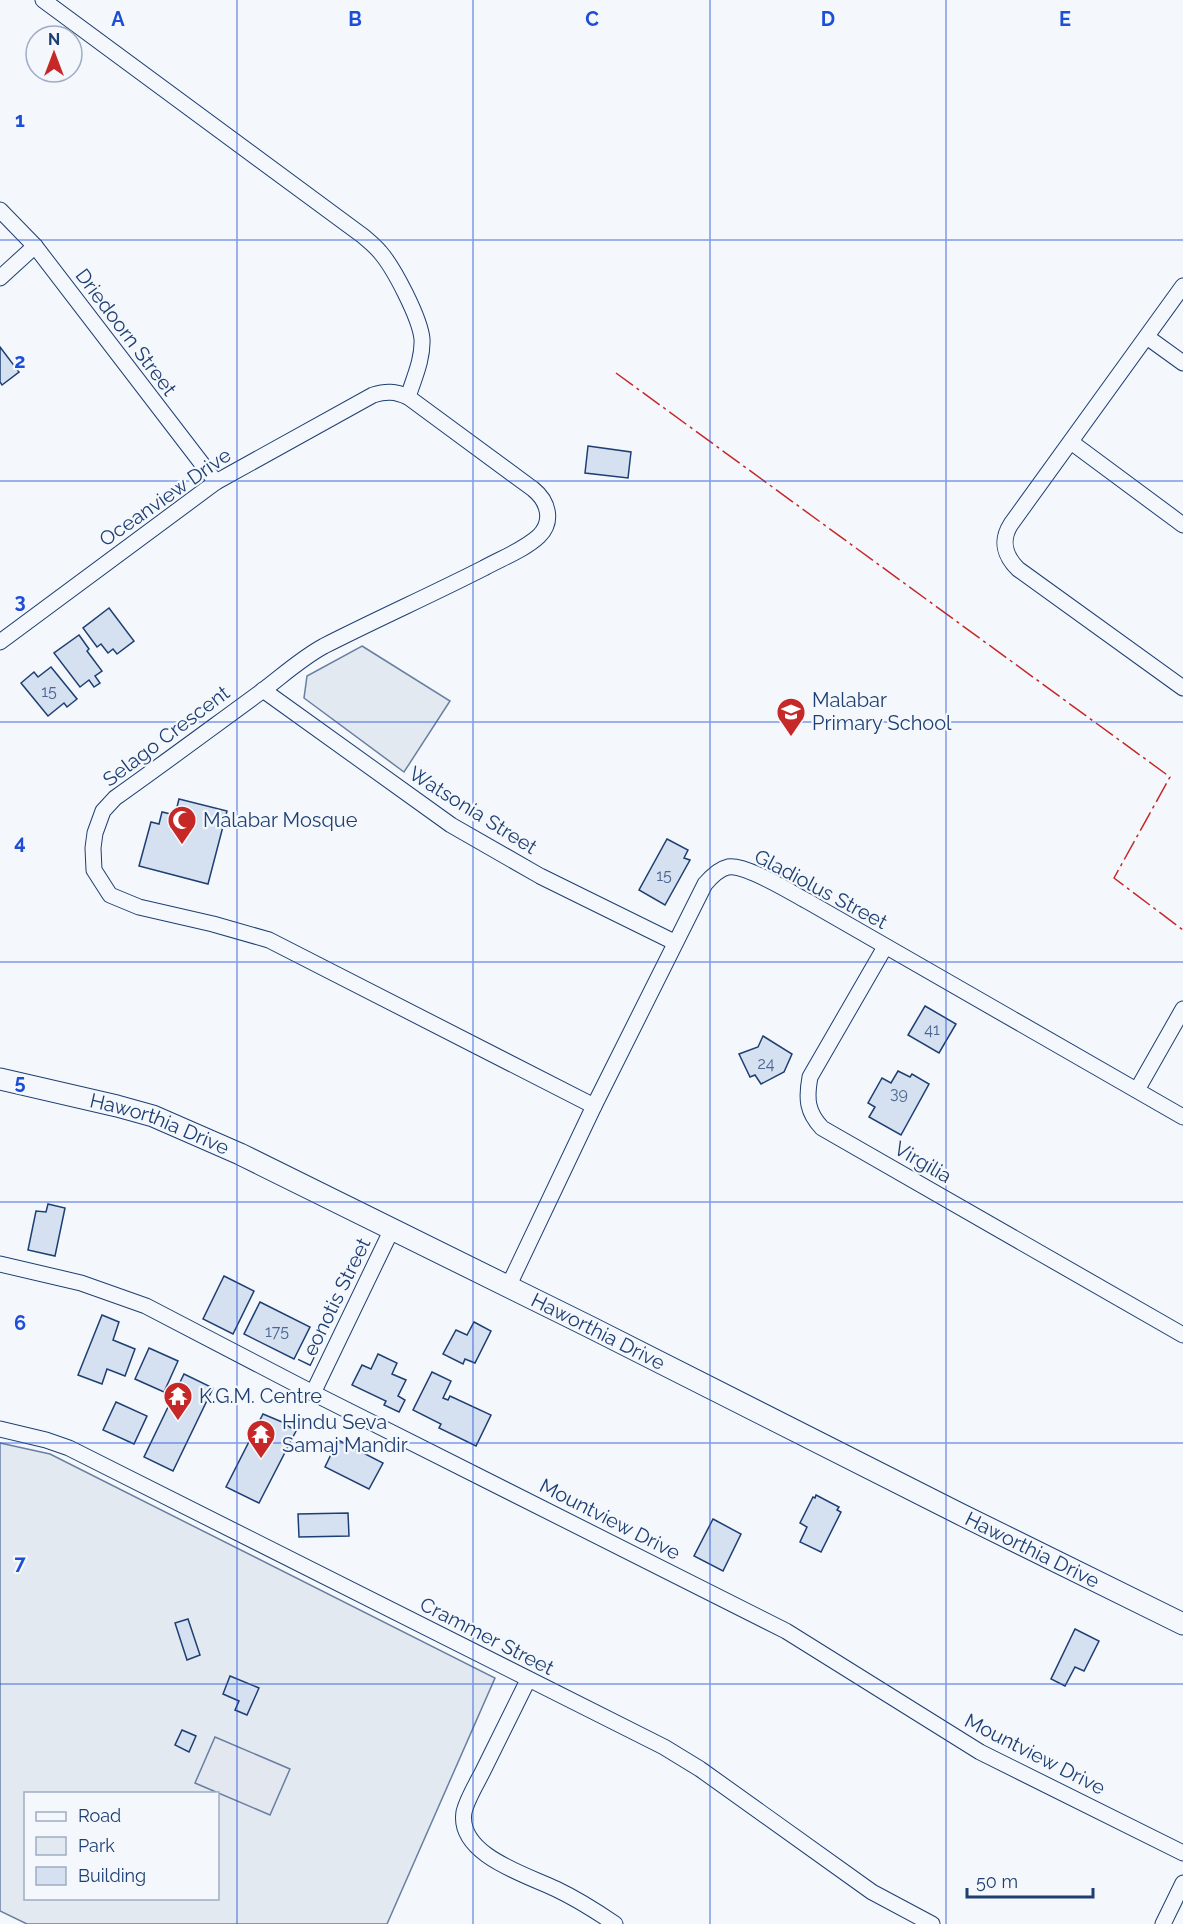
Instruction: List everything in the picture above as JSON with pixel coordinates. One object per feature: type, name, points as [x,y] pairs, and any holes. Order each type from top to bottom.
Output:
[{"type":"street","points":[[43,0],[363,236],[380,252],[401,286],[420,328],[422,340],[420,359],[403,394]]},
{"type":"street","name":"Driedoorn Street","points":[[0,210],[34,246],[216,482]]},
{"type":"street","points":[[0,278],[34,246]]},
{"type":"street","points":[[1183,286],[1007,530],[1004,544],[1007,556],[1018,569],[1183,688]]},
{"type":"street","points":[[1147,337],[1183,363]]},
{"type":"street","name":"Oceanview Drive","points":[[0,642],[216,482],[372,395],[387,391],[403,394]]},
{"type":"street","name":"Selago Crescent","points":[[403,394],[541,496],[548,517],[540,536],[462,579],[323,647],[297,663],[264,690],[115,798],[103,811],[95,833],[94,870],[110,895],[139,907],[269,940],[594,1106]]},
{"type":"street","points":[[1071,442],[1183,525]]},
{"type":"street","name":"Watsonia Street","points":[[264,690],[451,825],[540,876],[674,942]]},
{"type":"street","name":"Gladiolus Street","points":[[508,1287],[674,942],[705,884],[714,874],[728,867],[751,870],[1183,1117]]},
{"type":"street","name":"Virgilia","points":[[885,947],[810,1077],[807,1102],[815,1120],[822,1128],[1183,1335]]},
{"type":"street","points":[[1137,1090],[1183,1009]]},
{"type":"street","name":"Haworthia Drive","points":[[0,1080],[153,1116],[240,1154],[970,1520],[1183,1624]]},
{"type":"street","name":"Leonotis Street","points":[[313,1393],[392,1229]]},
{"type":"street","name":"Mountview Drive","points":[[0,1264],[81,1283],[146,1306],[313,1393],[786,1631],[980,1752],[1183,1853]]},
{"type":"street","name":"Crammer Street","points":[[0,1429],[69,1448],[685,1759],[872,1892],[932,1924]]},
{"type":"street","points":[[528,1680],[464,1811],[464,1825],[470,1840],[484,1854],[577,1900],[615,1924]]},
{"type":"street","points":[[1163,1924],[1183,1883]]},
{"type":"green space","points":[[362,646],[450,701],[404,772],[304,698],[307,676]]},
{"type":"green space","points":[[0,1443],[50,1454],[495,1678],[387,1924],[27,1924],[0,1911]]},
{"type":"shaded area","points":[[215,1737],[290,1769],[270,1815],[195,1783]]},
{"type":"building","points":[[0,347],[19,372],[2,385],[0,382]]},
{"type":"building","points":[[588,446],[631,452],[628,478],[585,473]]},
{"type":"building","points":[[109,608],[134,641],[117,654],[113,649],[108,653],[101,644],[97,647],[83,628]]},
{"type":"building","points":[[79,635],[89,649],[87,651],[102,671],[95,676],[100,683],[94,687],[89,680],[80,687],[54,653]]},
{"type":"building","points":[[51,667],[77,699],[67,707],[64,703],[48,716],[21,683],[34,672],[38,677]]},
{"type":"building","name":"Malabar Mosque","points":[[179,799],[227,811],[208,884],[139,866],[151,822],[159,824],[162,812],[175,815]]},
{"type":"building","points":[[667,839],[688,850],[684,858],[690,860],[665,905],[639,890]]},
{"type":"building","points":[[925,1006],[956,1024],[939,1053],[908,1035]]},
{"type":"building","points":[[763,1036],[792,1054],[784,1072],[761,1084],[755,1075],[750,1077],[739,1054],[758,1047]]},
{"type":"building","points":[[898,1071],[910,1077],[912,1074],[929,1084],[901,1135],[869,1117],[875,1107],[868,1103],[882,1078],[891,1083]]},
{"type":"building","points":[[48,1204],[65,1208],[55,1256],[28,1250],[36,1211],[46,1212]]},
{"type":"building","points":[[224,1276],[254,1291],[233,1334],[203,1319]]},
{"type":"building","points":[[260,1302],[310,1327],[294,1359],[244,1334]]},
{"type":"building","points":[[102,1315],[119,1322],[113,1340],[135,1349],[125,1376],[107,1369],[102,1384],[78,1375]]},
{"type":"building","points":[[474,1322],[491,1331],[475,1363],[465,1359],[463,1364],[443,1354],[456,1330],[467,1335]]},
{"type":"building","points":[[149,1348],[178,1361],[164,1392],[135,1379]]},
{"type":"building","points":[[378,1354],[397,1363],[392,1374],[406,1380],[398,1396],[405,1400],[399,1412],[384,1405],[386,1401],[352,1385],[362,1365],[371,1369]]},
{"type":"building","points":[[432,1372],[451,1381],[443,1398],[448,1400],[450,1396],[491,1415],[476,1446],[439,1428],[441,1424],[413,1410]]},
{"type":"building","name":"K.G.M. Centre","points":[[184,1374],[213,1388],[173,1471],[144,1457]]},
{"type":"building","points":[[116,1402],[147,1416],[134,1444],[103,1430]]},
{"type":"building","name":"Hindu Seva Samaj Mandir","points":[[263,1414],[296,1431],[259,1503],[226,1487]]},
{"type":"building","points":[[338,1440],[383,1463],[369,1489],[325,1467]]},
{"type":"building","points":[[816,1495],[839,1507],[837,1510],[841,1512],[821,1552],[800,1542],[807,1527],[800,1523]]},
{"type":"building","points":[[348,1513],[349,1536],[299,1537],[298,1514]]},
{"type":"building","points":[[713,1519],[741,1534],[723,1571],[694,1556]]},
{"type":"building","points":[[188,1619],[200,1655],[187,1660],[175,1623]]},
{"type":"building","points":[[1075,1629],[1099,1641],[1084,1671],[1075,1667],[1065,1686],[1051,1679]]},
{"type":"building","points":[[230,1676],[259,1688],[247,1715],[235,1710],[239,1701],[223,1694]]},
{"type":"building","points":[[182,1730],[196,1736],[189,1752],[175,1745]]},
{"type":"power","points":[[616,373],[1170,777],[1114,878],[1183,930]]},
{"type":"place","name":"Malabar Primary School","points":[[791,738]]},
{"type":"place","name":"Malabar Mosque","points":[[182,846]]},
{"type":"place","name":"K.G.M. Centre","points":[[178,1422]]},
{"type":"place","name":"Hindu Seva Samaj Mandir","points":[[261,1460]]}]
